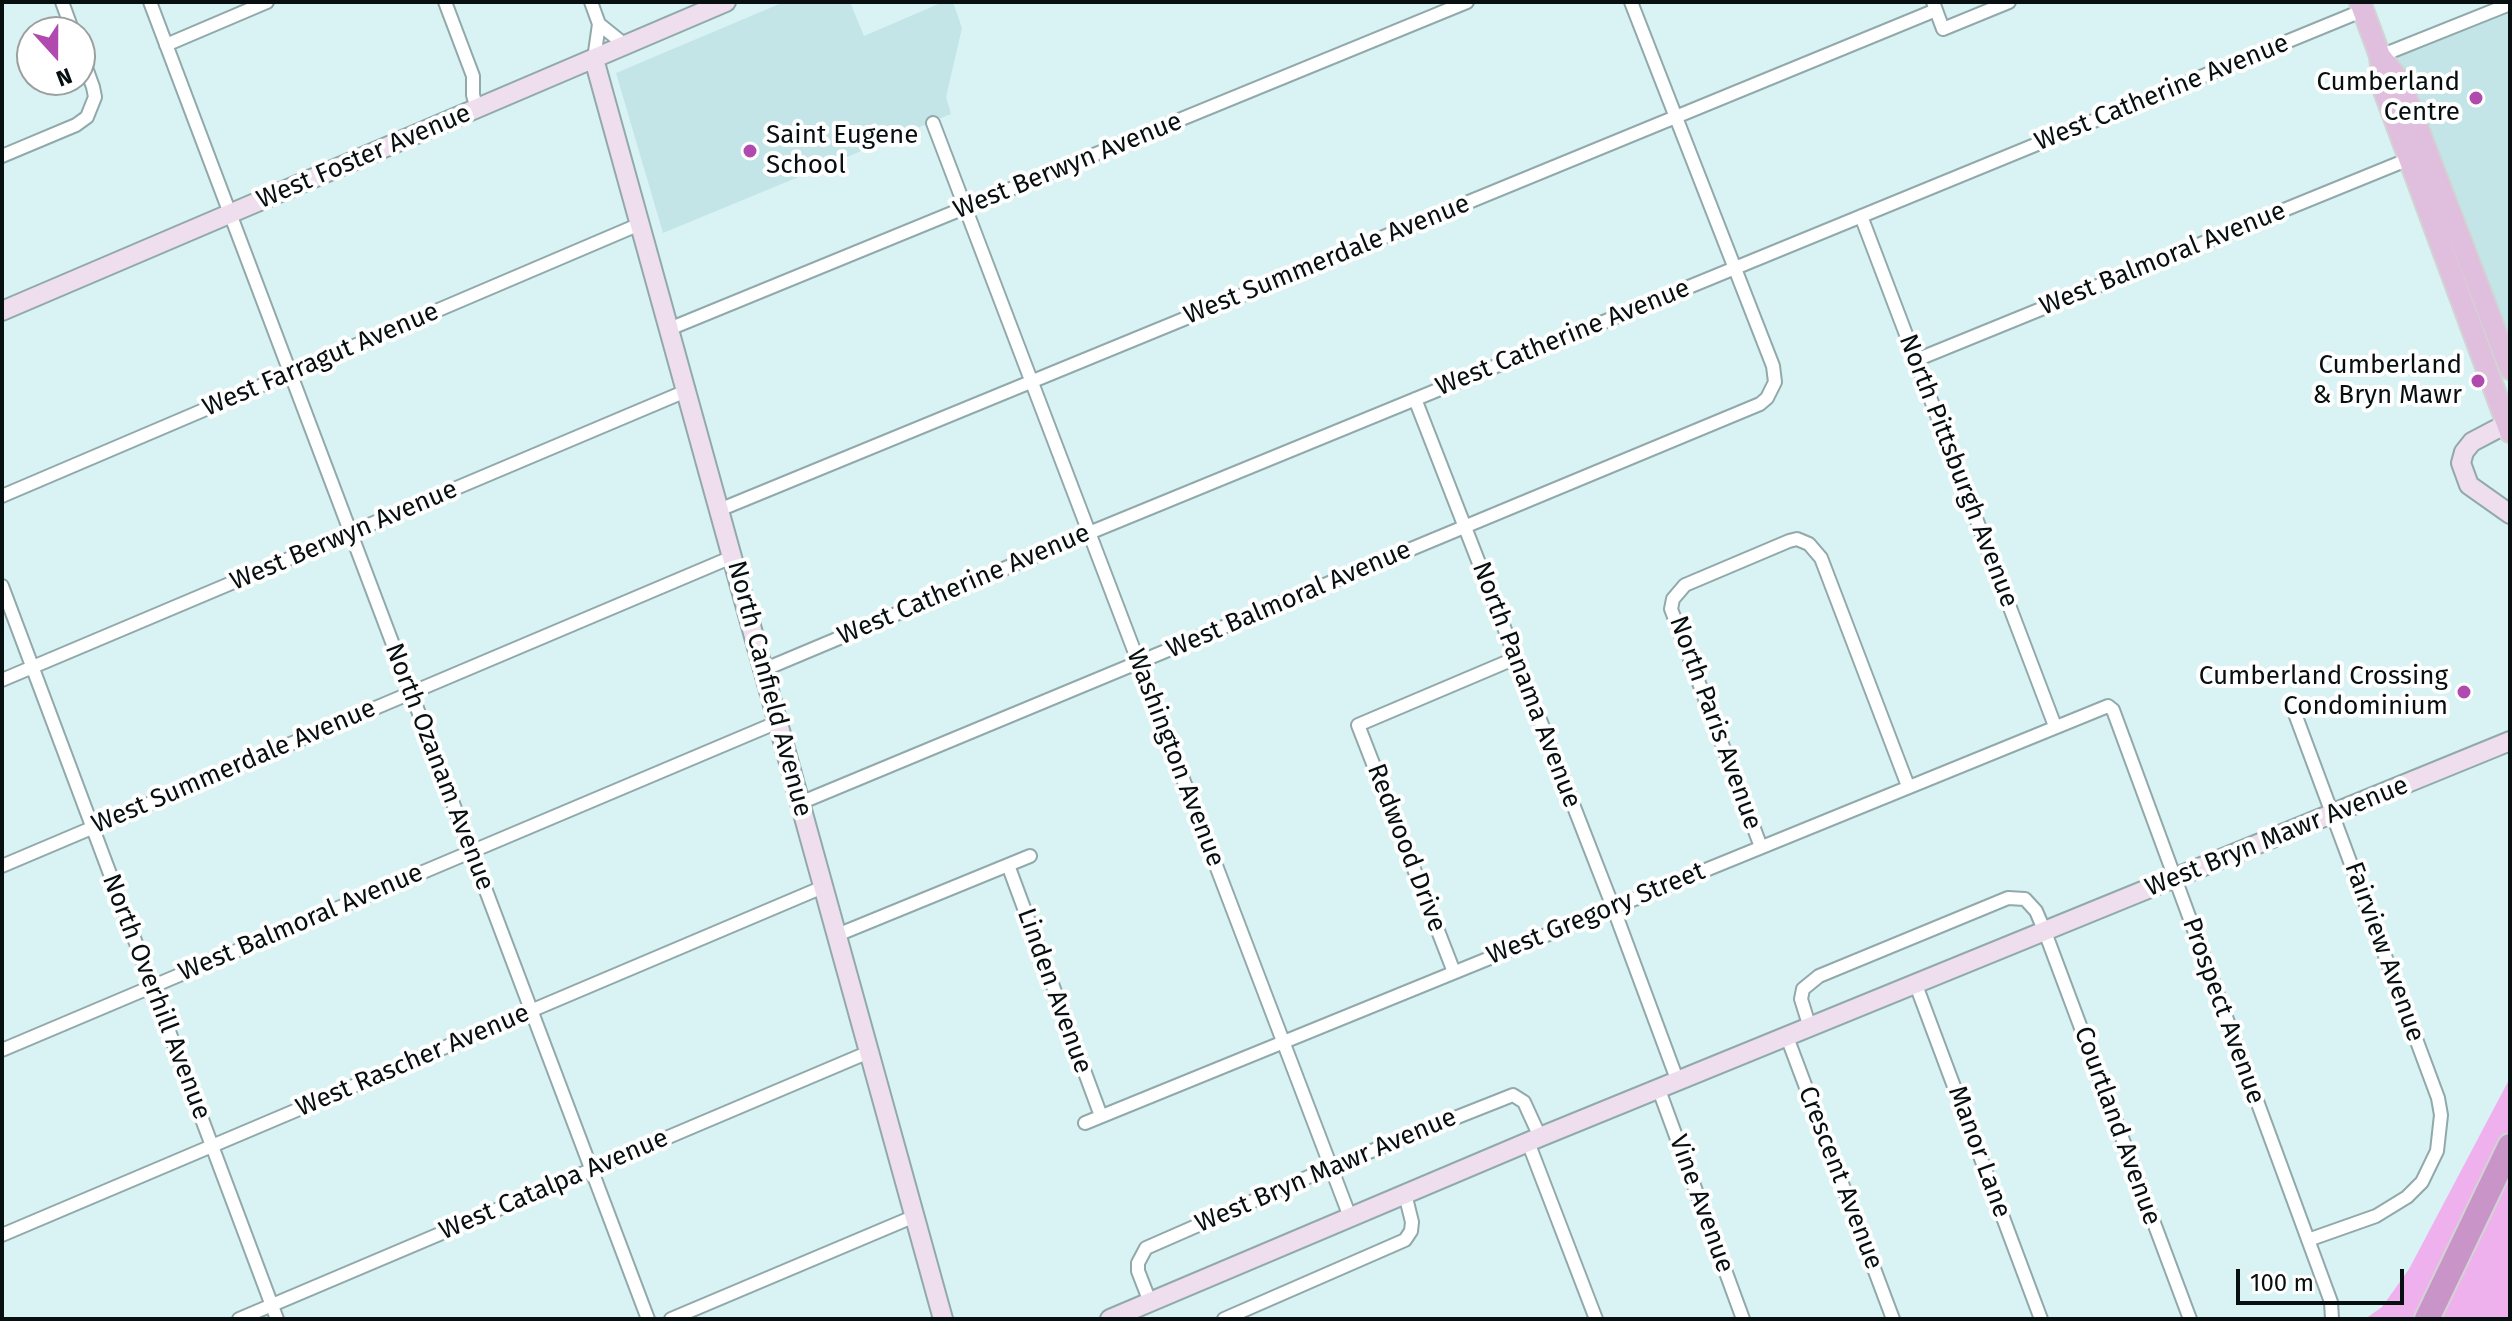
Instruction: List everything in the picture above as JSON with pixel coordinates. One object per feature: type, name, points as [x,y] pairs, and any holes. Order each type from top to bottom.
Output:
[{"type":"highway","points":[[2427,1319],[2510,1146]]},
{"type":"main road","points":[[2362,6],[2380,56],[2383,88],[2509,426]]},
{"type":"main road","points":[[2380,56],[2400,81],[2510,369]]},
{"type":"street","name":"North Ozanam Avenue","points":[[150,2],[648,1319]]},
{"type":"street","points":[[166,45],[267,2]]},
{"type":"street","points":[[445,2],[473,76],[485,90],[484,106]]},
{"type":"street","points":[[591,2],[599,24],[594,59]]},
{"type":"street","name":"West Berwyn Avenue","points":[[669,329],[1467,2]]},
{"type":"street","points":[[1631,2],[1733,267]]},
{"type":"street","points":[[1934,6],[1943,29],[2009,2]]},
{"type":"street","name":"West Foster Avenue","points":[[2,311],[722,3]]},
{"type":"street","points":[[2380,56],[2510,4]]},
{"type":"street","name":"West Summerdale Avenue","points":[[719,510],[1675,117],[1934,6]]},
{"type":"street","name":"West Catherine Avenue","points":[[763,670],[2362,6]]},
{"type":"street","points":[[599,24],[625,45]]},
{"type":"street","name":"North Canfield Avenue","points":[[594,59],[943,1319]]},
{"type":"street","points":[[2,156],[76,125],[87,117],[93,96]]},
{"type":"street","name":"Washington Avenue","points":[[933,123],[1350,1217]]},
{"type":"street","name":"West Balmoral Avenue","points":[[1916,360],[2409,159]]},
{"type":"street","name":"North Pittsburgh Avenue","points":[[1861,216],[2055,726]]},
{"type":"street","name":"West Farragut Avenue","points":[[2,496],[640,224]]},
{"type":"street","name":"West Balmoral Avenue","points":[[800,803],[1760,404],[1775,382],[1773,366],[1733,267]]},
{"type":"street","name":"West Berwyn Avenue","points":[[2,680],[686,391]]},
{"type":"street","name":"North Panama Avenue","points":[[1415,399],[1678,1082]]},
{"type":"street","points":[[2509,426],[2472,442],[2464,452],[2461,463],[2469,485],[2510,514]]},
{"type":"street","name":"North Paris Avenue","points":[[1761,847],[1671,609],[1673,599],[1685,585],[1789,541],[1797,539],[1809,544],[1821,558],[1908,786]]},
{"type":"street","name":"West Summerdale Avenue","points":[[2,866],[732,557]]},
{"type":"street","name":"North Overhill Avenue","points":[[2,586],[277,1319]]},
{"type":"street","name":"Redwood Drive","points":[[1454,972],[1358,725],[1516,658]]},
{"type":"street","name":"Fairview Avenue","points":[[2291,703],[2438,1098],[2441,1115],[2437,1151],[2422,1182],[2407,1197],[2376,1216],[2308,1240]]},
{"type":"street","name":"West Gregory Street","points":[[1085,1123],[2108,706]]},
{"type":"street","name":"Prospect Avenue","points":[[2108,706],[2113,710],[2331,1302],[2333,1318]]},
{"type":"street","name":"West Balmoral Avenue","points":[[2,1050],[778,722]]},
{"type":"street","name":"West Bryn Mawr Avenue","points":[[1110,1319],[1534,1140],[2510,741]]},
{"type":"street","points":[[837,935],[1030,856]]},
{"type":"street","name":"Linden Avenue","points":[[1008,865],[1101,1116]]},
{"type":"street","name":"West Rascher Avenue","points":[[2,1235],[823,887]]},
{"type":"street","points":[[1810,1028],[1801,999],[1808,982],[2008,898],[2025,899],[2036,911],[2045,932]]},
{"type":"street","name":"Courtland Avenue","points":[[2045,932],[2190,1319]]},
{"type":"street","name":"Manor Lane","points":[[1916,985],[2041,1319]]},
{"type":"street","name":"Crescent Avenue","points":[[1787,1037],[1893,1319]]},
{"type":"street","name":"West Catalpa Avenue","points":[[239,1319],[869,1052]]},
{"type":"street","name":"Vine Avenue","points":[[1659,1090],[1743,1319]]},
{"type":"street","name":"West Bryn Mawr Avenue","points":[[1150,1302],[1138,1271],[1138,1263],[1146,1248],[1331,1167],[1513,1095],[1524,1102],[1534,1140]]},
{"type":"street","points":[[1534,1140],[1596,1319]]},
{"type":"street","name":"West Bryn Mawr Avenue","points":[[1224,1319],[1395,1247],[1411,1231],[1412,1222],[1405,1194]]},
{"type":"street","points":[[671,1319],[915,1216]]},
{"type":"shaded area","name":"Saint Eugene School","points":[[784,2],[850,2],[864,36],[943,2],[953,2],[962,28],[946,97],[951,114],[663,233],[616,73]]},
{"type":"shaded area","name":"Cumberland Centre","points":[[2510,4],[2510,344],[2394,50]]},
{"type":"shaded area","points":[[2510,1078],[2510,1131],[2468,1221],[2416,1319],[2365,1319],[2382,1307],[2409,1269]]},
{"type":"shaded area","points":[[2510,1173],[2510,1319],[2438,1319],[2472,1256]]},
{"type":"place","name":"Cumberland Centre","points":[[2476,98]]},
{"type":"place","name":"Saint Eugene School","points":[[750,151]]},
{"type":"place","name":"Cumberland & Bryn Mawr","points":[[2478,381]]},
{"type":"place","name":"Cumberland Crossing Condominium","points":[[2464,692]]}]
